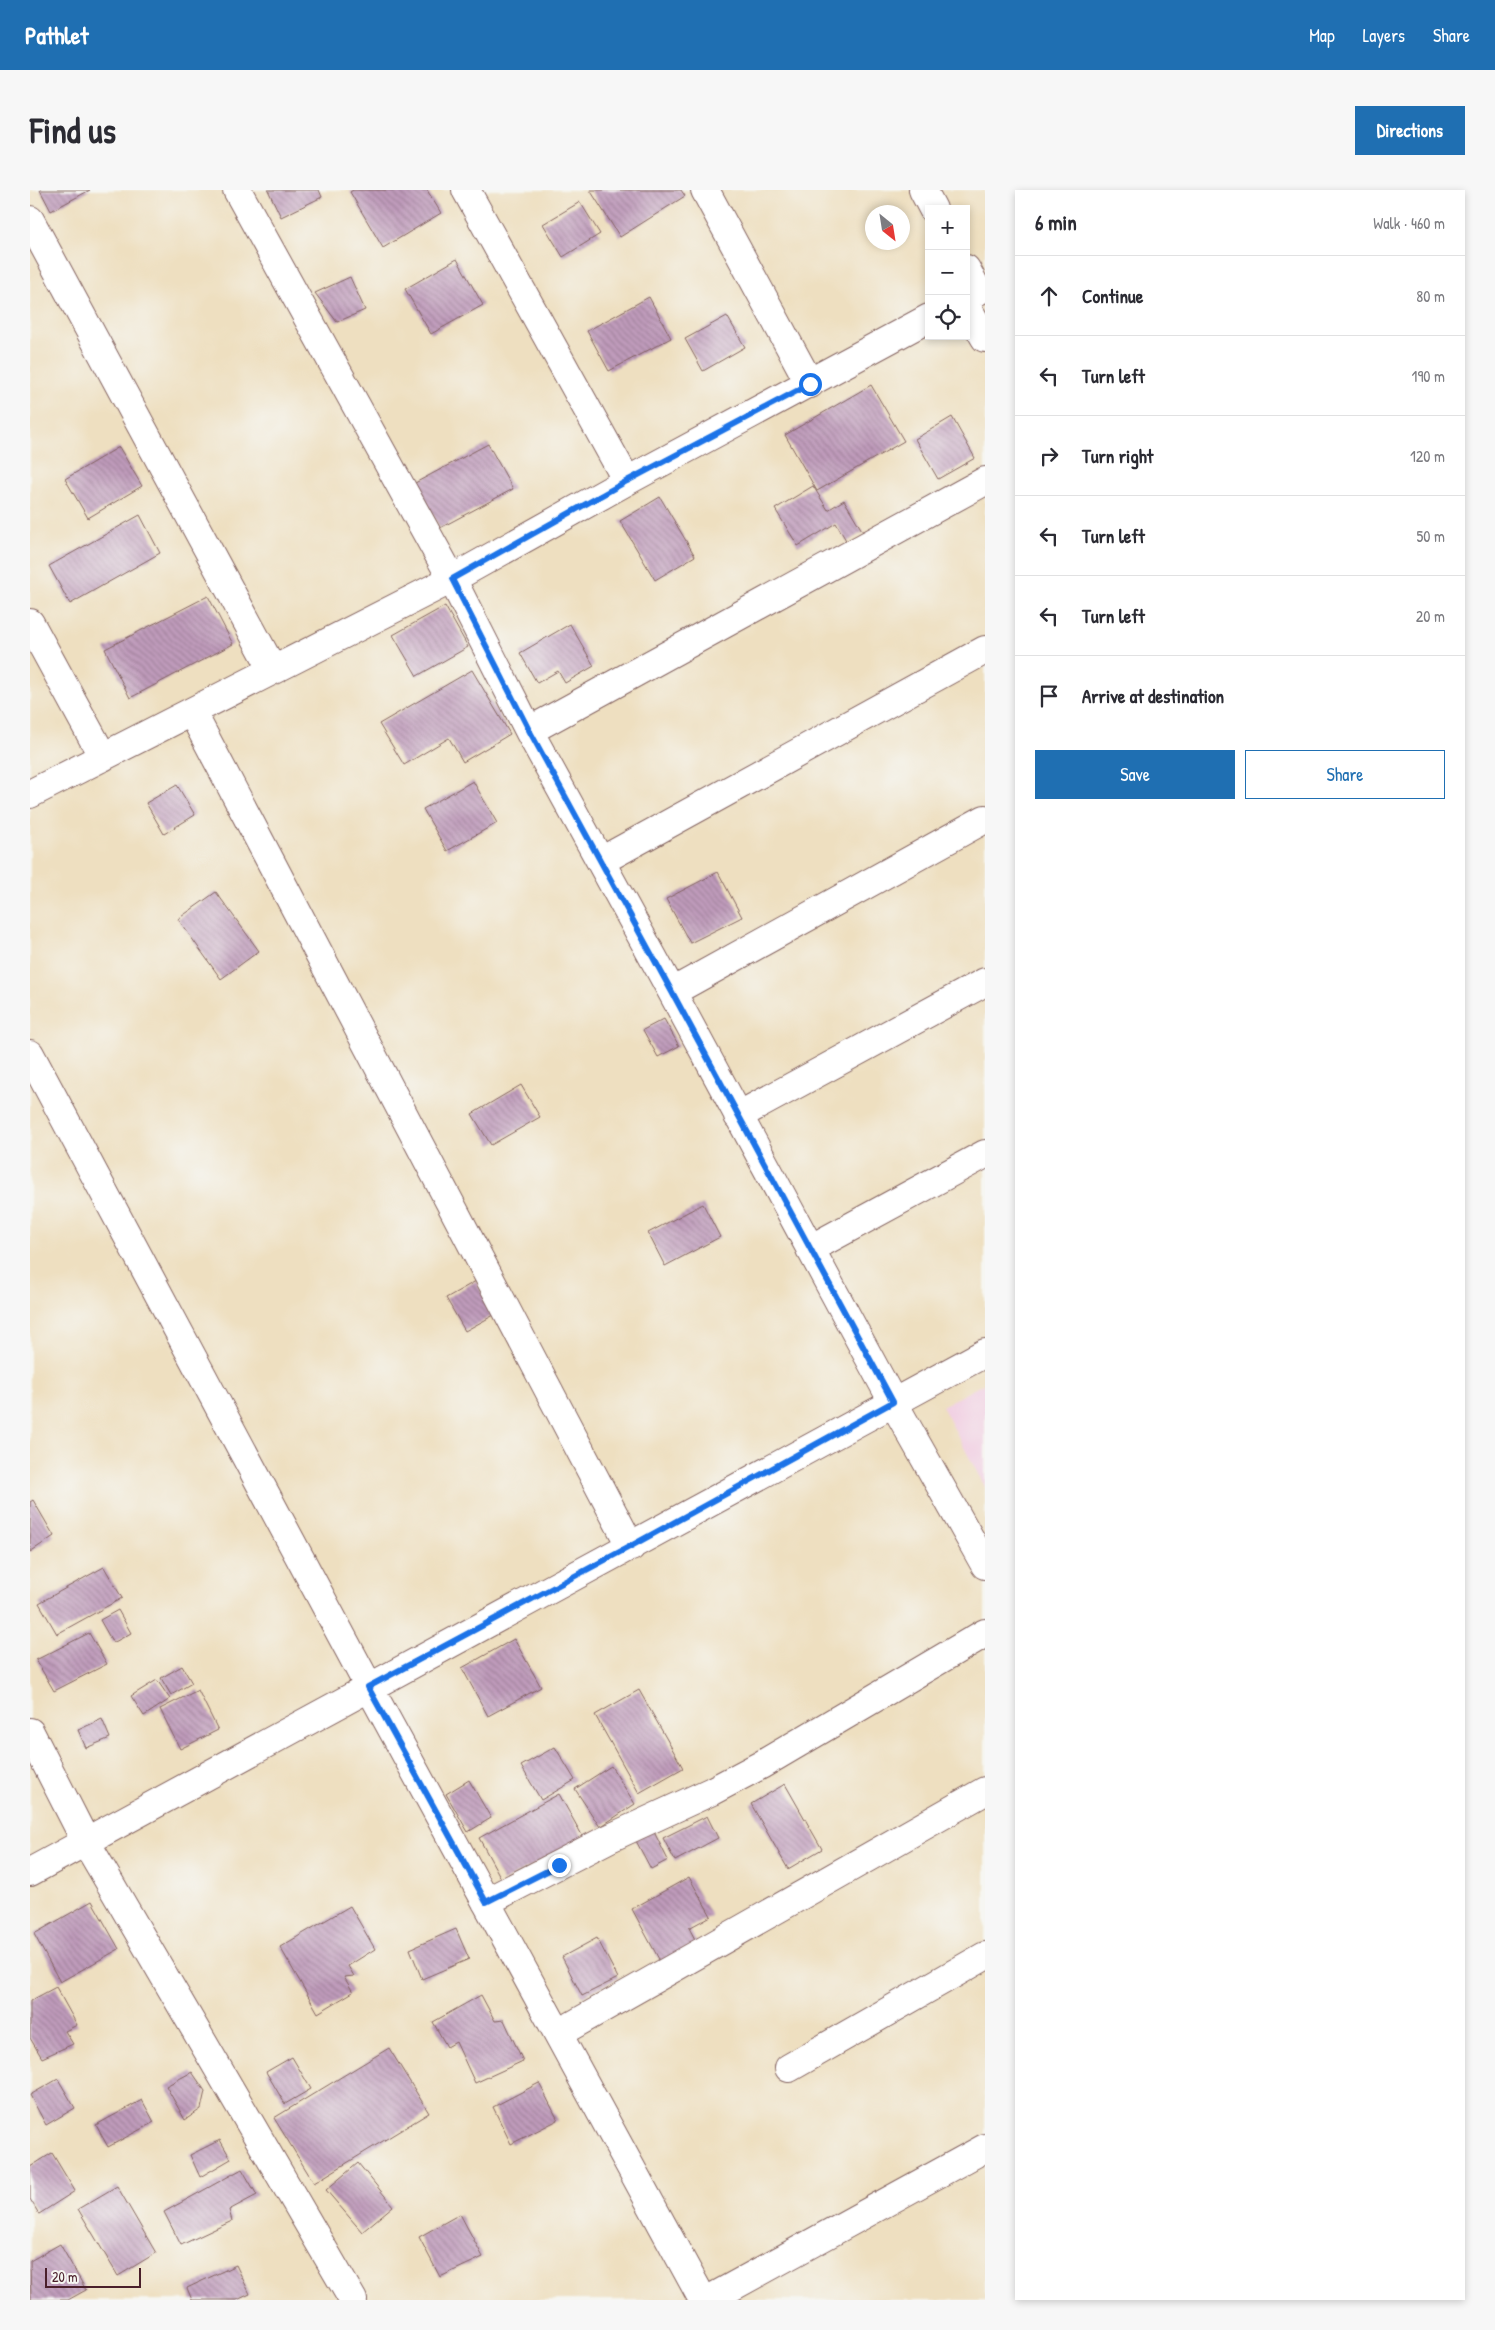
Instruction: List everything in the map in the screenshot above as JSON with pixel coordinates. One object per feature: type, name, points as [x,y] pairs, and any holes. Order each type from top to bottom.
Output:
[{"type":"street","points":[[236,190],[452,579],[529,730],[893,1402],[985,1565]]},
{"type":"street","points":[[466,190],[627,481]]},
{"type":"street","points":[[705,190],[810,384]]},
{"type":"street","points":[[923,190],[931,205]]},
{"type":"street","points":[[30,220],[273,670]]},
{"type":"street","points":[[972,290],[985,338]]},
{"type":"street","points":[[30,794],[452,579],[627,481],[810,384],[925,320]]},
{"type":"street","points":[[529,730],[985,482]]},
{"type":"street","points":[[30,622],[103,757]]},
{"type":"street","points":[[601,861],[985,650]]},
{"type":"street","points":[[192,712],[631,1546]]},
{"type":"street","points":[[672,992],[985,819]]},
{"type":"street","points":[[738,1116],[985,982]]},
{"type":"street","points":[[30,1054],[368,1687],[559,2033],[703,2300]]},
{"type":"street","points":[[810,1249],[985,1154]]},
{"type":"street","points":[[30,1872],[985,1353]]},
{"type":"street","points":[[486,1902],[608,1839],[712,1791],[761,1765],[985,1633]]},
{"type":"street","points":[[30,1732],[86,1842],[354,2300]]},
{"type":"street","points":[[559,2033],[985,1791]]},
{"type":"street","points":[[790,2068],[985,1956]]},
{"type":"street","points":[[708,2300],[985,2148]]},
{"type":"shaded area","points":[[985,1383],[985,1487],[942,1406]]},
{"type":"building","points":[[40,190],[90,190],[51,211]]},
{"type":"building","points":[[268,190],[319,190],[322,197],[281,217]]},
{"type":"building","points":[[353,190],[427,190],[441,213],[383,248],[350,192]]},
{"type":"building","points":[[590,190],[681,190],[685,196],[620,237]]},
{"type":"building","points":[[580,202],[600,234],[563,257],[543,224]]},
{"type":"building","points":[[457,259],[483,305],[431,334],[405,289]]},
{"type":"building","points":[[350,277],[365,310],[337,322],[315,293]]},
{"type":"building","points":[[649,297],[671,338],[609,371],[587,331]]},
{"type":"building","points":[[727,316],[745,347],[703,371],[685,339]]},
{"type":"building","points":[[871,385],[904,441],[817,491],[785,435]]},
{"type":"building","points":[[952,417],[975,458],[938,479],[915,439]]},
{"type":"building","points":[[488,444],[513,489],[440,528],[415,483]]},
{"type":"building","points":[[119,447],[142,486],[88,518],[65,479]]},
{"type":"building","points":[[813,486],[828,510],[844,500],[863,532],[847,542],[836,523],[798,546],[775,509]]},
{"type":"building","points":[[660,497],[695,556],[655,580],[620,521]]},
{"type":"building","points":[[140,515],[160,553],[70,604],[49,566]]},
{"type":"building","points":[[208,596],[233,644],[130,698],[105,649]]},
{"type":"building","points":[[445,606],[468,647],[417,676],[393,635]]},
{"type":"building","points":[[570,624],[594,666],[565,683],[558,671],[537,683],[520,653]]},
{"type":"building","points":[[472,670],[510,734],[463,762],[449,738],[404,765],[379,724]]},
{"type":"building","points":[[473,781],[497,823],[447,851],[423,809]]},
{"type":"building","points":[[177,785],[195,815],[164,834],[146,803]]},
{"type":"building","points":[[718,872],[742,917],[690,943],[666,899]]},
{"type":"building","points":[[216,892],[259,951],[221,979],[178,919]]},
{"type":"building","points":[[664,1019],[679,1046],[658,1057],[643,1030]]},
{"type":"building","points":[[521,1085],[540,1117],[491,1145],[472,1114]]},
{"type":"building","points":[[703,1204],[720,1237],[665,1266],[648,1233]]},
{"type":"building","points":[[476,1281],[494,1315],[465,1331],[446,1298]]},
{"type":"building","points":[[33,1500],[54,1536],[30,1552],[30,1502]]},
{"type":"building","points":[[104,1567],[122,1598],[57,1634],[39,1603]]},
{"type":"building","points":[[118,1610],[131,1633],[113,1643],[100,1620]]},
{"type":"building","points":[[89,1633],[107,1664],[54,1691],[36,1660]]},
{"type":"building","points":[[514,1639],[541,1687],[488,1716],[462,1668]]},
{"type":"building","points":[[182,1666],[192,1683],[171,1695],[161,1678]]},
{"type":"building","points":[[157,1680],[170,1699],[144,1716],[131,1696]]},
{"type":"building","points":[[198,1690],[218,1730],[180,1749],[160,1709]]},
{"type":"building","points":[[639,1690],[683,1768],[639,1793],[595,1715]]},
{"type":"building","points":[[102,1719],[110,1738],[86,1748],[78,1730]]},
{"type":"building","points":[[555,1747],[575,1780],[541,1800],[521,1766]]},
{"type":"building","points":[[611,1766],[635,1804],[600,1827],[575,1789]]},
{"type":"building","points":[[469,1780],[491,1818],[468,1832],[446,1794]]},
{"type":"building","points":[[785,1784],[822,1849],[788,1869],[751,1804]]},
{"type":"building","points":[[559,1794],[583,1837],[503,1882],[479,1838]]},
{"type":"building","points":[[707,1816],[718,1838],[675,1861],[663,1838]]},
{"type":"building","points":[[653,1830],[668,1860],[651,1869],[635,1839]]},
{"type":"building","points":[[689,1877],[711,1916],[689,1928],[697,1943],[661,1963],[632,1909]]},
{"type":"building","points":[[92,1901],[119,1949],[60,1982],[34,1934]]},
{"type":"building","points":[[350,1906],[375,1949],[348,1966],[354,1976],[344,1977],[353,1992],[318,2013],[280,1947]]},
{"type":"building","points":[[456,1929],[469,1959],[422,1979],[410,1949]]},
{"type":"building","points":[[597,1938],[618,1978],[582,1996],[562,1957]]},
{"type":"building","points":[[56,1987],[77,2025],[65,2031],[73,2044],[42,2058],[30,2038],[30,2001]]},
{"type":"building","points":[[481,1995],[495,2021],[504,2020],[523,2061],[475,2083],[456,2042],[447,2047],[433,2022]]},
{"type":"building","points":[[389,2048],[429,2113],[314,2183],[274,2118]]},
{"type":"building","points":[[292,2057],[311,2089],[285,2104],[266,2072]]},
{"type":"building","points":[[192,2072],[205,2091],[201,2109],[185,2120],[166,2086]]},
{"type":"building","points":[[58,2079],[75,2108],[46,2125],[30,2095]]},
{"type":"building","points":[[539,2083],[558,2120],[511,2144],[493,2107]]},
{"type":"building","points":[[142,2100],[154,2122],[108,2147],[96,2125]]},
{"type":"building","points":[[220,2140],[231,2159],[200,2177],[190,2155]]},
{"type":"building","points":[[52,2153],[75,2191],[39,2214],[30,2199],[30,2167]]},
{"type":"building","points":[[358,2163],[393,2206],[362,2232],[326,2190]]},
{"type":"building","points":[[242,2169],[257,2195],[229,2210],[232,2221],[181,2245],[164,2212]]},
{"type":"building","points":[[117,2186],[156,2253],[118,2276],[78,2209]]},
{"type":"building","points":[[460,2214],[483,2257],[440,2277],[419,2237]]},
{"type":"building","points":[[60,2244],[86,2290],[68,2300],[31,2300],[30,2261]]},
{"type":"building","points":[[236,2265],[250,2294],[237,2300],[192,2300],[187,2288]]},
{"type":"route","points":[[559,1865],[486,1902],[368,1687],[631,1546],[893,1402],[529,730],[452,579],[627,481],[810,384]]}]
